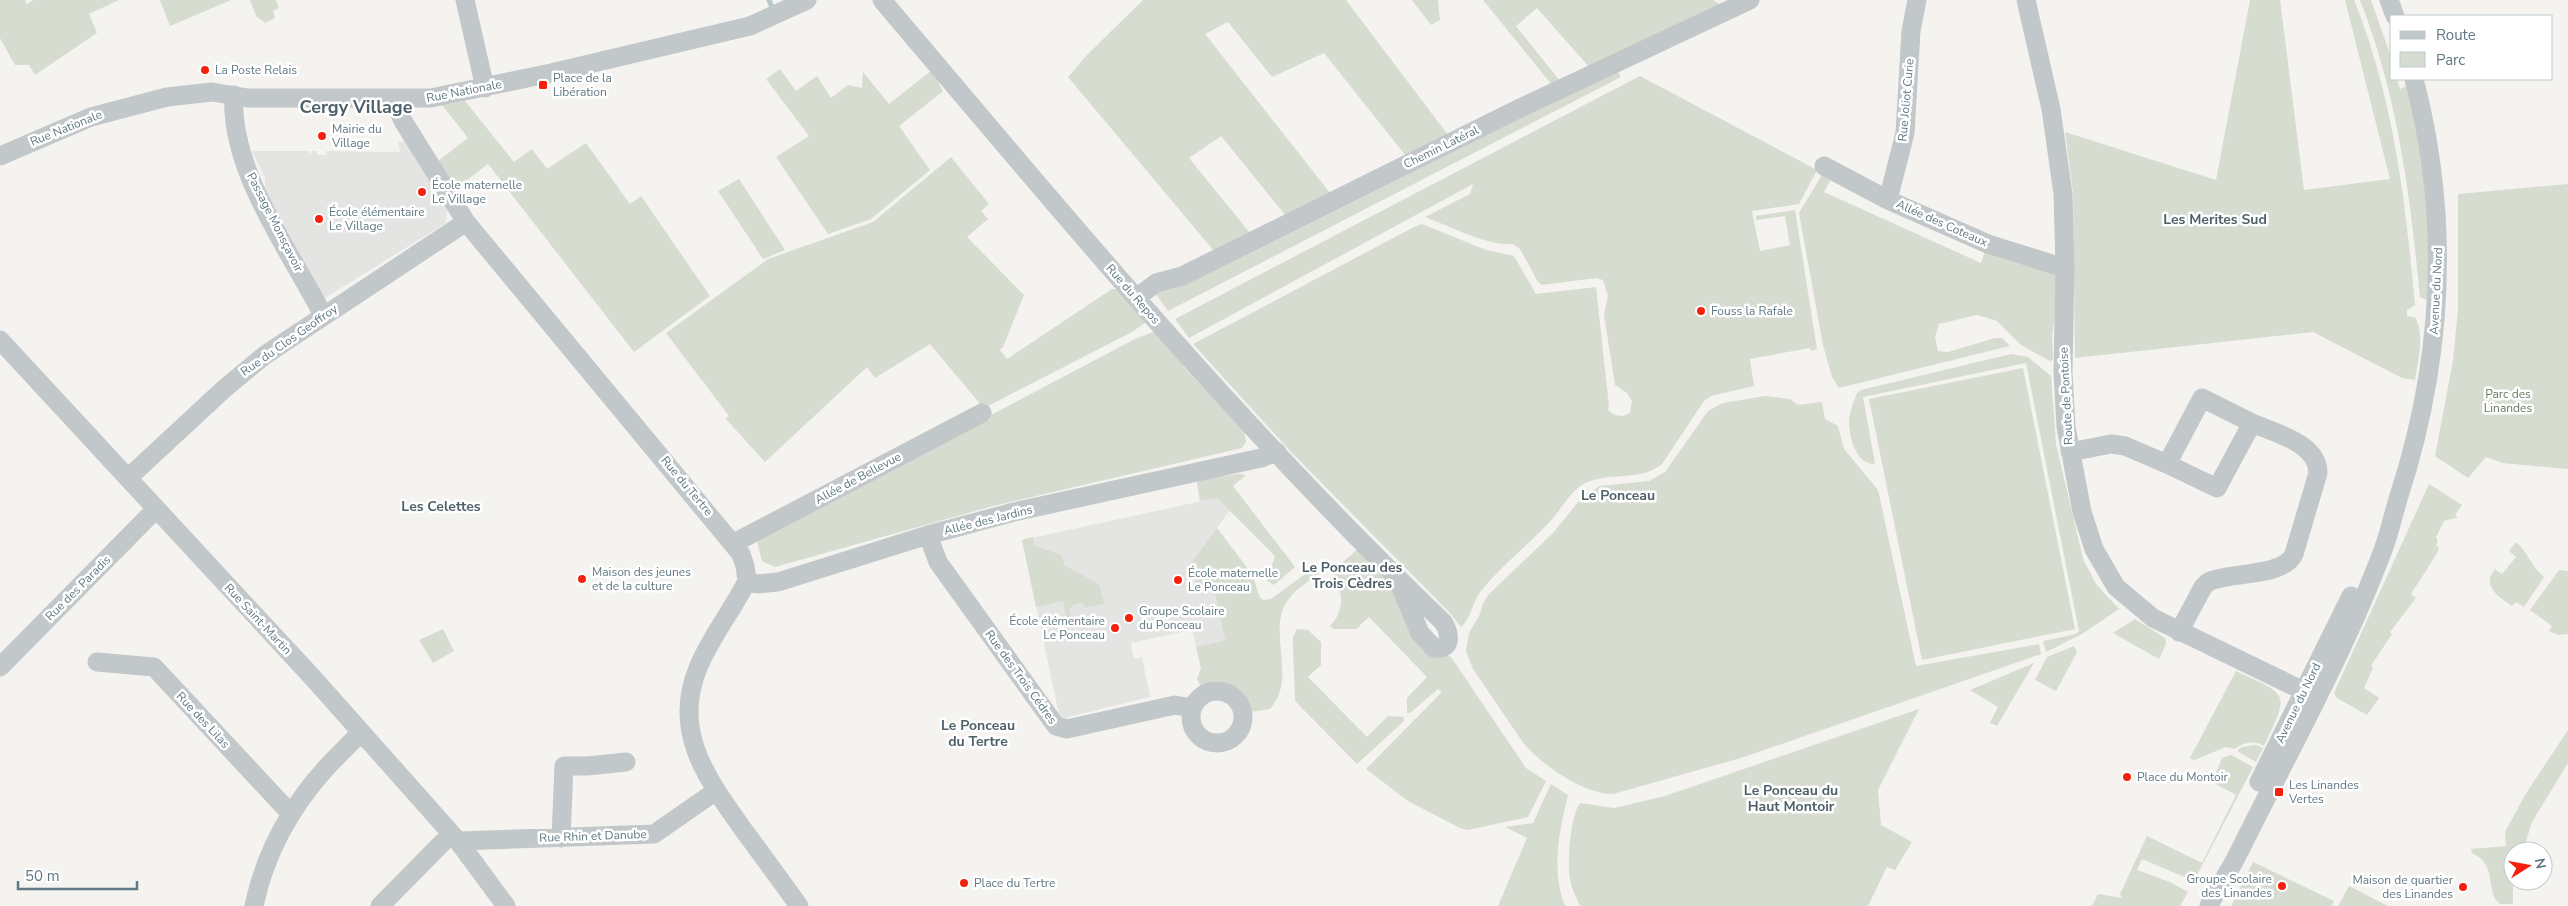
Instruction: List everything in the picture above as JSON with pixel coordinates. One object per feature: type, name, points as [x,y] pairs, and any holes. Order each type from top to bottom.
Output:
[{"type":"street","points":[[465,0],[485,88]]},
{"type":"street","name":"Rue Nationale","points":[[0,156],[60,129],[111,110],[202,92],[248,98],[398,100],[431,98],[485,88],[750,26],[807,0]]},
{"type":"street","name":"Rue du Repos","points":[[882,0],[1136,298],[1277,452],[1397,578]]},
{"type":"street","name":"Chemin Latéral","points":[[1136,298],[1150,286],[1182,276],[1509,114],[1750,0]]},
{"type":"street","name":"Rue Joliot Curie","points":[[1888,200],[1905,133],[1911,31],[1917,0]]},
{"type":"street","name":"Route de Pontoise","points":[[2026,0],[2057,146],[2064,210],[2064,372],[2070,452],[2082,512],[2102,564],[2116,587],[2135,605],[2179,632],[2309,694]]},
{"type":"street","points":[[2389,0],[2394,15]]},
{"type":"street","name":"Avenue du Nord","points":[[2198,906],[2373,574],[2384,549],[2411,461],[2424,407],[2433,351],[2438,293],[2436,189],[2421,105],[2414,80]]},
{"type":"street","name":"Passage Monsçavoir","points":[[234,95],[233,107],[237,137],[254,185],[323,315]]},
{"type":"street","name":"Rue du Tertre","points":[[398,100],[398,112],[403,121],[466,222],[734,543],[745,566],[747,581]]},
{"type":"street","name":"Allée des Coteaux","points":[[1824,166],[1888,200],[1988,244],[2065,268]]},
{"type":"street","name":"Rue du Clos Geoffroy","points":[[128,478],[250,366],[323,315],[466,222]]},
{"type":"street","name":"Rue Saint-Martin","points":[[0,340],[361,732],[455,837],[506,906]]},
{"type":"street","points":[[2167,464],[2202,398],[2307,448],[2316,459],[2318,472],[2292,559],[2281,566],[2208,582],[2203,586],[2179,632]]},
{"type":"street","name":"Allée de Bellevue","points":[[734,543],[982,413]]},
{"type":"street","points":[[2070,452],[2111,444],[2125,446],[2217,488],[2252,423]]},
{"type":"street","name":"Allée des Jardins","points":[[1233,463],[1248,454],[1264,437]]},
{"type":"street","name":"Allée des Jardins","points":[[747,581],[757,584],[778,582],[928,535],[1014,512],[1272,456],[1277,452]]},
{"type":"street","name":"Rue des Paradis","points":[[0,667],[156,509]]},
{"type":"street","name":"Rue des Trois Cédres","points":[[928,535],[938,562],[1056,726],[1067,729],[1174,705],[1192,708]]},
{"type":"street","points":[[747,581],[698,668],[689,707],[694,747],[706,776],[799,906]]},
{"type":"street","name":"Rue des Lilas","points":[[97,662],[154,668],[290,813]]},
{"type":"street","name":"Avenue du Nord","points":[[2209,906],[2238,854],[2309,694]]},
{"type":"street","points":[[254,906],[267,857],[290,813],[326,768],[361,732]]},
{"type":"street","points":[[561,838],[564,766],[626,762]]},
{"type":"street","name":"Rue Rhin et Danube","points":[[455,837],[561,838],[654,834],[716,791]]},
{"type":"street","points":[[380,906],[455,837]]},
{"type":"shaded area","points":[[398,142],[405,142],[447,210],[446,223],[325,298],[309,276],[274,212],[265,188],[265,178],[252,151],[308,151],[312,154],[312,151],[317,151],[317,155],[326,155],[326,151],[400,152]]},
{"type":"shaded area","name":"Groupe Scolaire du Ponceau","points":[[1216,498],[1230,510],[1192,562],[1213,585],[1225,640],[1196,647],[1192,630],[1131,643],[1134,659],[1142,657],[1150,697],[1060,719],[1022,540]]},
{"type":"green space","points":[[0,0],[25,0],[27,4],[33,0],[119,0],[89,14],[97,33],[35,75],[29,65],[15,65],[0,38]]},
{"type":"green space","points":[[160,0],[231,0],[170,26]]},
{"type":"green space","points":[[250,0],[276,0],[279,8],[273,11],[275,18],[265,23],[256,16]]},
{"type":"green space","points":[[1143,0],[1346,0],[1448,135],[1406,156],[1324,53],[1272,77],[1228,22],[1205,34],[1330,193],[1286,216],[1221,136],[1189,158],[1250,233],[1214,251],[1068,77],[1087,55]]},
{"type":"green space","points":[[1412,0],[1438,0],[1440,20],[1431,25]]},
{"type":"green space","points":[[1483,0],[1713,0],[1721,5],[1590,68],[1537,8],[1516,26],[1560,81],[1552,85]]},
{"type":"green space","points":[[2250,0],[2280,0],[2304,190],[2390,179],[2345,0],[2354,0],[2368,37],[2379,75],[2396,150],[2407,227],[2415,305],[2407,310],[2407,316],[2415,317],[2420,332],[2420,348],[2415,380],[2402,378],[2313,332],[2075,358],[2073,192],[2065,132],[2216,180]]},
{"type":"green space","points":[[2360,0],[2371,0],[2390,54],[2390,80],[2397,80],[2400,89],[2407,86],[2417,130],[2429,209],[2429,301],[2420,297],[2407,184],[2393,109],[2373,36]]},
{"type":"green space","points":[[780,69],[796,91],[817,76],[831,98],[848,85],[862,88],[863,72],[889,104],[932,70],[943,91],[899,126],[930,170],[871,219],[828,234],[776,157],[809,136],[766,79]]},
{"type":"green space","points":[[1617,70],[1621,77],[1168,311],[1156,294]]},
{"type":"green space","points":[[1640,76],[1817,170],[1799,204],[1752,211],[1760,251],[1790,245],[1785,216],[1756,220],[1756,216],[1795,210],[1817,349],[1811,351],[1810,348],[1750,359],[1754,386],[1711,396],[1704,401],[1662,464],[1653,470],[1643,473],[1599,479],[1579,487],[1545,527],[1481,591],[1468,619],[1461,627],[1448,611],[1293,454],[1193,344],[1422,224],[1486,250],[1514,256],[1536,294],[1596,287],[1608,410],[1613,414],[1621,416],[1630,413],[1632,401],[1627,393],[1615,385],[1604,315],[1608,296],[1603,280],[1596,278],[1542,285],[1538,282],[1520,249],[1513,244],[1502,244],[1480,239],[1425,217],[1470,194],[1473,184],[1189,338],[1175,319]]},
{"type":"green space","points":[[465,101],[514,162],[532,149],[547,169],[586,143],[630,204],[641,196],[710,296],[634,352],[488,164],[454,190],[438,161],[468,138],[442,105]]},
{"type":"green space","points":[[951,157],[989,204],[981,211],[988,219],[967,237],[1024,295],[1003,347],[1000,350],[1007,359],[1112,289],[1118,289],[1146,322],[1132,332],[980,410],[981,405],[930,344],[875,378],[867,367],[765,462],[726,419],[729,416],[666,333],[768,259],[873,222]]},
{"type":"green space","points":[[1823,173],[1831,179],[1824,192],[1981,263],[1986,248],[2058,271],[2061,277],[2052,335],[2053,360],[2050,361],[2021,345],[1997,321],[1977,315],[1939,324],[1935,337],[1938,351],[1948,352],[1995,338],[2002,338],[2010,346],[1839,388],[1832,377],[1823,345],[1799,213]]},
{"type":"green space","points":[[739,179],[785,250],[763,259],[718,191]]},
{"type":"green space","name":"Parc des Linandes","points":[[2568,184],[2568,469],[2502,463],[2486,457],[2468,478],[2435,456],[2453,361],[2458,308],[2458,194]]},
{"type":"green space","points":[[1156,331],[1184,364],[1183,366],[1244,432],[1246,442],[1242,448],[993,506],[775,567],[762,561],[756,538],[864,481],[990,419],[991,415],[1135,339]]},
{"type":"green space","points":[[2011,354],[2028,357],[2051,376],[2056,444],[2083,559],[2096,584],[2119,609],[2082,634],[2046,652],[2043,641],[2076,634],[2079,631],[2026,363],[1863,397],[1875,463],[1873,464],[1861,458],[1857,453],[1850,432],[1850,413],[1857,393],[1861,390]]},
{"type":"green space","points":[[2023,368],[2075,629],[1922,660],[1869,399]]},
{"type":"green space","points":[[1765,396],[1790,399],[1798,405],[1822,402],[1825,419],[1838,426],[1844,449],[1878,490],[1916,666],[2039,644],[2041,654],[1741,758],[1613,794],[1602,793],[1576,783],[1550,768],[1529,750],[1473,669],[1466,651],[1469,633],[1479,616],[1483,604],[1488,595],[1553,533],[1583,496],[1600,486],[1649,481],[1665,472],[1708,411],[1723,403]]},
{"type":"green space","points":[[1221,473],[1222,476],[1246,475],[1233,486],[1295,567],[1274,585],[1267,581],[1275,556],[1217,498],[1200,501],[1196,478]]},
{"type":"green space","points":[[2429,484],[2462,505],[2455,515],[2458,517],[2444,521],[2436,537],[2438,541],[2436,545],[2439,548],[2436,555],[2411,594],[2416,598],[2390,632],[2392,634],[2371,666],[2373,668],[2364,688],[2379,698],[2367,715],[2337,698],[2334,693]]},
{"type":"green space","points":[[1217,528],[1252,574],[1260,598],[1264,600],[1271,599],[1316,566],[1320,573],[1295,592],[1284,607],[1280,621],[1282,682],[1278,696],[1270,709],[1250,712],[1240,696],[1232,688],[1221,686],[1202,689],[1197,679],[1201,668],[1196,647],[1225,640],[1213,585],[1197,588],[1192,562]]},
{"type":"green space","points":[[1033,537],[1035,546],[1062,555],[1064,565],[1099,584],[1104,604],[1084,608],[1083,603],[1073,605],[1069,610],[1071,622],[1068,623],[1063,601],[1036,607],[1022,540]]},
{"type":"green space","points":[[2516,542],[2544,577],[2524,607],[2516,602],[2512,606],[2502,599],[2493,590],[2490,581],[2495,569],[2502,574],[2516,557],[2509,551]]},
{"type":"green space","points":[[1360,547],[1390,579],[1446,655],[1451,657],[1526,768],[1546,781],[1528,817],[1468,830],[1460,828],[1408,801],[1366,769],[1442,692],[1438,689],[1410,713],[1407,713],[1407,698],[1427,677],[1369,617],[1356,629],[1334,629],[1330,626],[1341,606],[1341,594],[1333,571]]},
{"type":"green space","points":[[2559,570],[2568,571],[2568,634],[2558,635],[2549,631],[2552,626],[2530,610]]},
{"type":"green space","points":[[2135,619],[2165,638],[2166,644],[2159,659],[2113,633]]},
{"type":"green space","points":[[443,629],[454,651],[433,663],[419,640]]},
{"type":"green space","points":[[1297,629],[1308,630],[1321,642],[1321,665],[1308,677],[1367,737],[1388,716],[1404,717],[1404,721],[1357,764],[1295,701],[1293,637]]},
{"type":"green space","points":[[2074,646],[2077,652],[2056,691],[2035,680],[2047,657]]},
{"type":"green space","points":[[2034,663],[1997,726],[1990,723],[1998,707],[1970,690]]},
{"type":"green space","points":[[2236,671],[2275,691],[2280,697],[2281,705],[2278,715],[2264,746],[2257,743],[2249,743],[2235,749],[2226,747],[2194,760],[2190,758]]},
{"type":"green space","points":[[1919,709],[1878,790],[1881,825],[1912,842],[1895,870],[1887,867],[1868,906],[1580,906],[1571,883],[1569,863],[1572,829],[1580,803],[1614,808],[1665,796]]},
{"type":"green space","points":[[2568,730],[2568,763],[2532,822],[2526,841],[2506,841],[2505,832],[2525,795]]},
{"type":"green space","points":[[2256,745],[2263,748],[2256,762],[2237,751],[2242,747]]},
{"type":"green space","points":[[2231,755],[2253,767],[2194,881],[2142,859],[2137,870],[2170,882],[2188,892],[2180,906],[2092,906],[2098,894],[2122,898],[2120,894],[2147,836],[2202,863],[2236,795],[2212,782],[2222,758]]},
{"type":"green space","points":[[1551,784],[1568,795],[1559,837],[1557,864],[1558,878],[1565,906],[1498,906],[1527,838],[1505,827],[1533,823]]},
{"type":"green space","points":[[2503,846],[2503,891],[2513,891],[2513,904],[2500,904],[2495,899],[2486,864],[2472,853],[2471,849]]},
{"type":"green space","name":"Groupe Scolaire des Linandes","points":[[2253,862],[2334,901],[2332,906],[2231,906]]},
{"type":"green space","points":[[2349,886],[2388,906],[2338,906]]},
{"type":"waterway","points":[[769,0],[771,5]]},
{"type":"place","name":"La Poste Relais","points":[[205,70]]},
{"type":"place","name":"Place de la Libération","points":[[543,85]]},
{"type":"place","name":"Mairie du Village","points":[[322,136]]},
{"type":"place","name":"École maternelle Le Village","points":[[422,192]]},
{"type":"place","name":"École élémentaire Le Village","points":[[319,219]]},
{"type":"place","name":"Fouss la Rafale","points":[[1701,311]]},
{"type":"place","name":"Maison des jeunes et de la culture","points":[[582,579]]},
{"type":"place","name":"École maternelle Le Ponceau","points":[[1178,580]]},
{"type":"place","name":"Groupe Scolaire du Ponceau","points":[[1129,618]]},
{"type":"place","name":"École élémentaire Le Ponceau","points":[[1115,628]]},
{"type":"place","name":"Place du Montoir","points":[[2127,777]]},
{"type":"place","name":"Les Linandes Vertes","points":[[2279,792]]},
{"type":"place","name":"Place du Tertre","points":[[964,883]]},
{"type":"place","name":"Groupe Scolaire des Linandes","points":[[2282,886]]},
{"type":"place","name":"Maison de quartier des Linandes","points":[[2463,887]]},
{"type":"district","name":"Cergy Village","points":[[356,107]]},
{"type":"district","name":"Les Merites Sud","points":[[2215,219]]},
{"type":"district","name":"Le Ponceau","points":[[1618,495]]},
{"type":"district","name":"Les Celettes","points":[[441,506]]},
{"type":"district","name":"Le Ponceau des Trois Cèdres","points":[[1352,576]]},
{"type":"district","name":"Le Ponceau du Tertre","points":[[978,734]]},
{"type":"district","name":"Le Ponceau du Haut Montoir","points":[[1791,798]]}]
